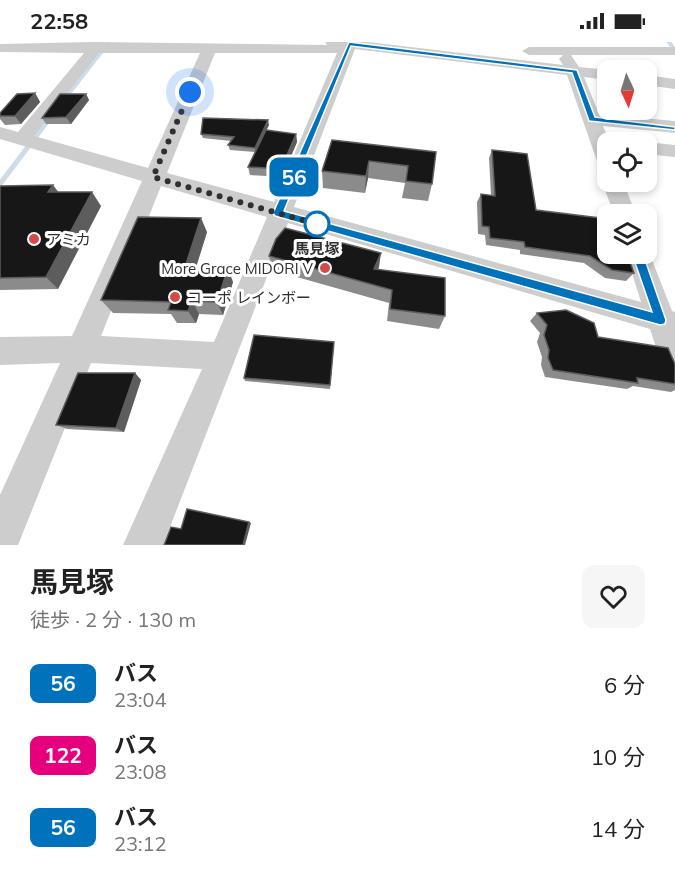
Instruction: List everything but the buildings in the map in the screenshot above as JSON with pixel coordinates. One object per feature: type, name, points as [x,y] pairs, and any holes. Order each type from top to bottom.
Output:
[{"type":"street","points":[[143,545],[223,356],[344,44]]},
{"type":"street","points":[[0,48],[344,44],[597,74]]},
{"type":"street","points":[[29,141],[102,46]]},
{"type":"street","points":[[0,540],[210,46]]},
{"type":"street","points":[[436,54],[450,50],[558,46],[675,51]]},
{"type":"street","points":[[558,46],[574,71],[598,132]]},
{"type":"street","points":[[657,82],[675,84]]},
{"type":"street","points":[[592,119],[675,127]]},
{"type":"street","points":[[0,133],[668,322]]},
{"type":"street","points":[[657,149],[675,151]]},
{"type":"street","points":[[642,264],[668,322],[675,361]]},
{"type":"street","points":[[0,351],[81,349],[223,356]]},
{"type":"waterway","points":[[63,101],[109,42]]},
{"type":"waterway","points":[[669,42],[674,49]]},
{"type":"waterway","points":[[45,125],[51,117]]},
{"type":"waterway","points":[[0,184],[46,123]]},
{"type":"bus line","name":"56","points":[[641,264],[660,320],[278,213],[349,44],[574,71],[592,119],[675,127]]},
{"type":"place","name":"馬見塚","points":[[317,224]]},
{"type":"place","name":"アミカ","points":[[34,239]]},
{"type":"place","name":"More Grace MIDORI V","points":[[325,268]]},
{"type":"place","name":"コーポ レインボー","points":[[175,297]]},
{"type":"route","points":[[190,92],[153,177],[323,226],[317,224]]}]
